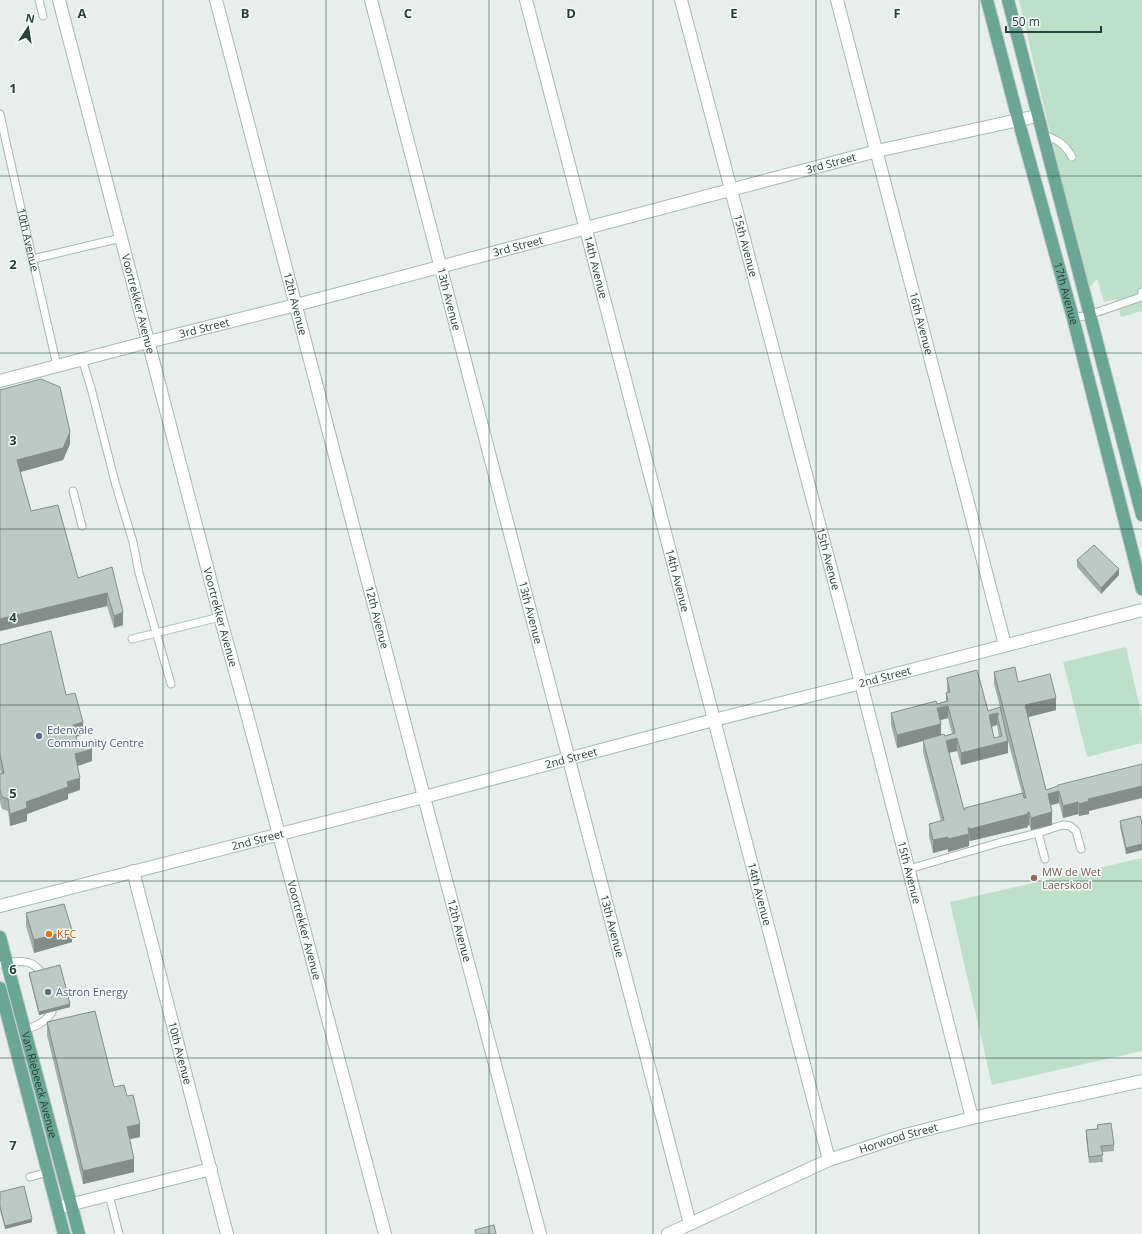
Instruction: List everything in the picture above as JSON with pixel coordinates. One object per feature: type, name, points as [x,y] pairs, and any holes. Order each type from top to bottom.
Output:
[{"type":"main road","name":"17th Avenue","points":[[987,0],[1073,318],[1142,589]]},
{"type":"main road","name":"17th Avenue","points":[[1008,0],[1142,515]]},
{"type":"main road","name":"Van Riebeeck Avenue","points":[[0,936],[3,963],[24,1030],[79,1234]]},
{"type":"main road","name":"Van Riebeeck Avenue","points":[[0,988],[64,1234]]},
{"type":"street","name":"Voortrekker Avenue","points":[[60,0],[220,617],[385,1234]]},
{"type":"street","name":"12th Avenue","points":[[216,0],[424,797],[540,1234]]},
{"type":"street","name":"13th Avenue","points":[[371,0],[690,1224]]},
{"type":"street","name":"14th Avenue","points":[[526,0],[829,1160]]},
{"type":"street","name":"15th Avenue","points":[[681,0],[861,683],[972,1118]]},
{"type":"street","name":"16th Avenue","points":[[837,0],[1006,645]]},
{"type":"street","name":"3rd Street","points":[[0,381],[296,305],[877,151],[1037,116]]},
{"type":"street","name":"2nd Street","points":[[0,906],[1142,610]]},
{"type":"street","name":"10th Avenue","points":[[133,872],[227,1234]]},
{"type":"street","name":"Horwood Street","points":[[668,1234],[829,1160],[905,1135],[972,1118],[1142,1081]]},
{"type":"street","points":[[58,1208],[211,1169]]},
{"type":"lane","points":[[39,0],[43,16]]},
{"type":"lane","name":"10th Avenue","points":[[0,114],[57,366]]},
{"type":"lane","points":[[1043,135],[1060,141],[1072,157]]},
{"type":"lane","points":[[33,260],[121,238]]},
{"type":"lane","points":[[1073,318],[1089,315],[1142,295]]},
{"type":"lane","points":[[82,359],[115,482],[133,542],[139,573],[171,684]]},
{"type":"lane","points":[[73,492],[82,526]]},
{"type":"lane","points":[[132,639],[220,617]]},
{"type":"lane","points":[[909,869],[1038,833],[1056,826],[1070,826],[1076,831],[1081,849]]},
{"type":"lane","points":[[1038,833],[1045,859]]},
{"type":"lane","points":[[3,963],[32,964],[42,973]]},
{"type":"lane","points":[[24,1030],[39,1025],[48,1019],[52,1012]]},
{"type":"lane","points":[[30,1177],[48,1172]]},
{"type":"lane","points":[[109,1195],[119,1234]]},
{"type":"green space","points":[[1019,0],[1142,0],[1142,311],[1121,317],[1116,299],[1104,302],[1097,279],[1089,288],[1057,162]]},
{"type":"green space","points":[[1126,647],[1142,717],[1142,743],[1087,757],[1063,662]]},
{"type":"green space","points":[[1142,858],[1142,1051],[992,1085],[950,902]]},
{"type":"building","points":[[41,379],[60,387],[70,432],[63,448],[17,460],[31,511],[58,505],[78,578],[112,567],[123,612],[114,616],[107,593],[0,619],[0,390]]},
{"type":"building","points":[[1094,545],[1119,569],[1101,588],[1077,560]]},
{"type":"building","name":"Edenvale Community Centre","points":[[51,631],[66,695],[75,693],[83,722],[73,725],[78,745],[90,742],[92,749],[75,754],[80,778],[67,782],[68,787],[26,802],[27,808],[10,814],[8,799],[2,797],[0,790],[0,774],[4,773],[0,755],[0,645]]},
{"type":"building","points":[[1015,667],[1018,682],[1050,674],[1056,698],[1025,705],[1046,790],[1058,785],[1142,764],[1142,786],[1088,799],[1089,801],[1079,804],[1078,802],[1063,806],[1059,791],[1048,794],[1052,812],[1031,818],[1028,812],[1028,814],[970,829],[968,828],[969,834],[948,839],[948,837],[933,840],[929,824],[944,820],[923,740],[944,734],[945,736],[955,733],[948,706],[937,708],[941,724],[897,735],[891,713],[936,701],[937,704],[948,701],[946,693],[950,692],[947,678],[977,670],[988,711],[1000,707],[1008,741],[961,753],[957,738],[946,741],[964,810],[965,808],[1023,793],[1024,798],[1026,798],[994,672]],"holes":[[[999,714],[997,715],[1002,736],[994,738],[989,715]]]},
{"type":"building","points":[[1140,816],[1142,823],[1142,844],[1126,848],[1120,821]]},
{"type":"building","points":[[64,904],[72,930],[34,940],[26,913]]},
{"type":"building","points":[[60,965],[70,1004],[39,1012],[29,973]]},
{"type":"building","points":[[95,1011],[114,1087],[124,1085],[127,1096],[133,1095],[140,1124],[127,1127],[134,1159],[83,1171],[47,1022]]},
{"type":"building","points":[[1111,1123],[1114,1145],[1101,1146],[1103,1155],[1089,1157],[1086,1130],[1098,1129],[1097,1125]]},
{"type":"building","points":[[24,1186],[32,1219],[5,1226],[0,1206],[0,1192]]},
{"type":"building","points":[[494,1225],[496,1234],[476,1234],[475,1230]]},
{"type":"place","name":"Edenvale Community Centre","points":[[39,736]]},
{"type":"place","name":"MW de Wet Laerskool","points":[[1034,878]]},
{"type":"place","name":"KFC","points":[[49,934]]},
{"type":"place","name":"Astron Energy","points":[[48,992]]}]
